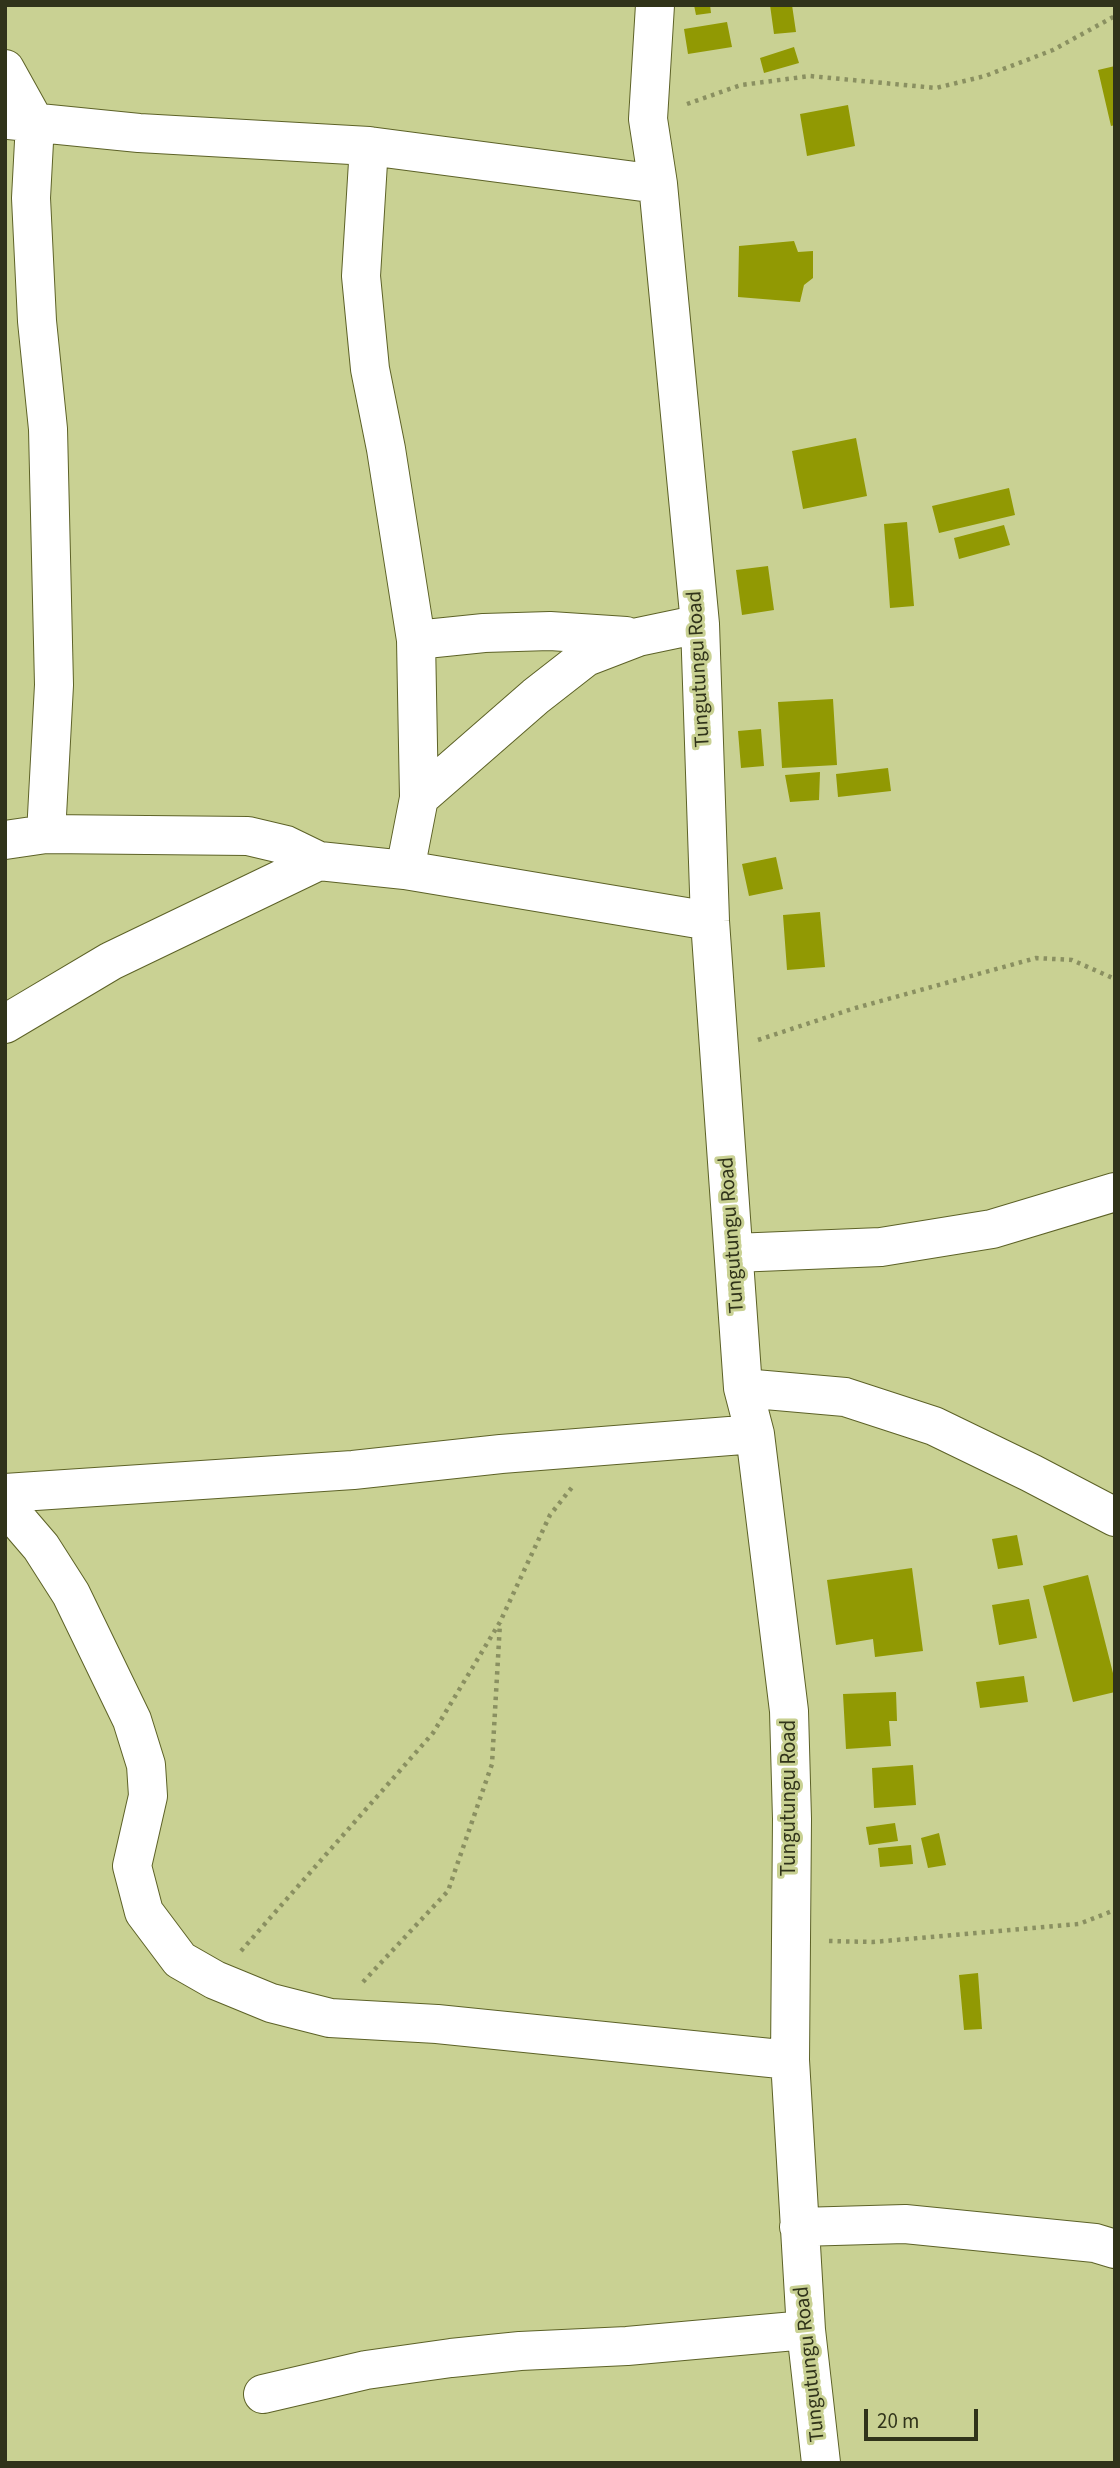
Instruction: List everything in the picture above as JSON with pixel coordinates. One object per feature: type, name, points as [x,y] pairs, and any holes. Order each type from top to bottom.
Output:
[{"type":"street","name":"Tungutungu Road","points":[[655,5],[648,119],[658,184],[700,624],[710,922],[743,1388],[755,1434],[789,1711],[792,1819],[790,2060],[806,2330],[821,2463]]},
{"type":"street","points":[[5,69],[20,122],[31,198],[37,321],[48,429],[54,671],[46,834]]},
{"type":"street","points":[[20,122],[139,133],[369,146],[658,184]]},
{"type":"street","points":[[369,146],[361,276],[367,342],[415,640],[419,798],[405,870]]},
{"type":"street","points":[[419,798],[536,696],[586,657],[638,637],[700,624]]},
{"type":"street","points":[[415,640],[484,633],[551,631],[638,637]]},
{"type":"street","points":[[5,840],[46,834],[248,836],[286,845],[319,861],[405,870],[710,922]]},
{"type":"street","points":[[5,1024],[111,961],[319,861]]},
{"type":"street","points":[[734,1253],[893,1245],[992,1229],[1115,1192]]},
{"type":"street","points":[[743,1388],[845,1396],[934,1426],[1106,1504]]},
{"type":"street","points":[[5,1493],[353,1470],[501,1454],[755,1434]]},
{"type":"street","points":[[5,1505],[41,1547],[71,1594],[132,1720],[146,1765],[148,1796],[132,1866],[144,1912],[180,1959],[215,1980],[271,2003],[330,2018],[437,2024],[790,2060]]},
{"type":"street","points":[[799,2227],[905,2224],[1095,2243],[1115,2249]]},
{"type":"street","points":[[263,2394],[366,2370],[451,2358],[806,2330]]},
{"type":"path","points":[[648,119],[741,85],[810,76],[936,88],[985,76],[1053,50],[1115,16]]},
{"type":"path","points":[[720,1052],[852,1009],[1036,958],[1072,960],[1115,979]]},
{"type":"path","points":[[215,1980],[433,1733],[500,1622],[550,1515],[604,1447]]},
{"type":"path","points":[[330,2018],[448,1891],[492,1764],[500,1622]]},
{"type":"path","points":[[789,1941],[873,1942],[1079,1924],[1115,1910]]},
{"type":"building","points":[[694,5],[710,5],[711,13],[696,15]]},
{"type":"building","points":[[770,5],[792,5],[796,32],[774,34]]},
{"type":"building","points":[[727,22],[732,47],[688,54],[684,29]]},
{"type":"building","points":[[794,47],[799,63],[764,73],[760,58]]},
{"type":"building","points":[[1115,66],[1115,125],[1111,126],[1098,70]]},
{"type":"building","points":[[848,105],[855,146],[807,156],[800,114]]},
{"type":"building","points":[[794,241],[798,252],[813,251],[813,278],[804,285],[800,302],[738,297],[739,246]]},
{"type":"building","points":[[856,438],[867,496],[803,509],[792,451]]},
{"type":"building","points":[[1009,488],[1015,515],[939,533],[932,506]]},
{"type":"building","points":[[907,522],[914,606],[890,608],[884,524]]},
{"type":"building","points":[[1004,525],[1010,545],[959,559],[954,538]]},
{"type":"building","points":[[768,566],[774,610],[742,615],[736,570]]},
{"type":"building","points":[[833,699],[837,765],[782,768],[778,702]]},
{"type":"building","points":[[761,729],[764,766],[741,768],[738,731]]},
{"type":"building","points":[[888,768],[891,791],[838,797],[836,774]]},
{"type":"building","points":[[820,772],[819,800],[790,802],[785,775]]},
{"type":"building","points":[[776,857],[783,889],[749,896],[742,864]]},
{"type":"building","points":[[820,912],[825,967],[787,970],[783,915]]},
{"type":"building","points":[[1017,1535],[1023,1565],[998,1569],[992,1539]]},
{"type":"building","points":[[912,1568],[923,1651],[875,1657],[873,1639],[836,1645],[827,1580]]},
{"type":"building","points":[[1088,1575],[1115,1681],[1115,1692],[1073,1702],[1043,1586]]},
{"type":"building","points":[[1029,1599],[1037,1638],[999,1645],[992,1605]]},
{"type":"building","points":[[1024,1676],[1028,1702],[980,1708],[976,1682]]},
{"type":"building","points":[[896,1692],[897,1721],[889,1721],[891,1746],[846,1749],[843,1694]]},
{"type":"building","points":[[913,1765],[916,1805],[874,1808],[872,1768]]},
{"type":"building","points":[[895,1823],[898,1841],[869,1845],[866,1827]]},
{"type":"building","points":[[939,1833],[946,1865],[928,1868],[921,1838]]},
{"type":"building","points":[[911,1845],[913,1864],[880,1867],[878,1848]]},
{"type":"building","points":[[978,1973],[982,2029],[964,2030],[959,1975]]}]
